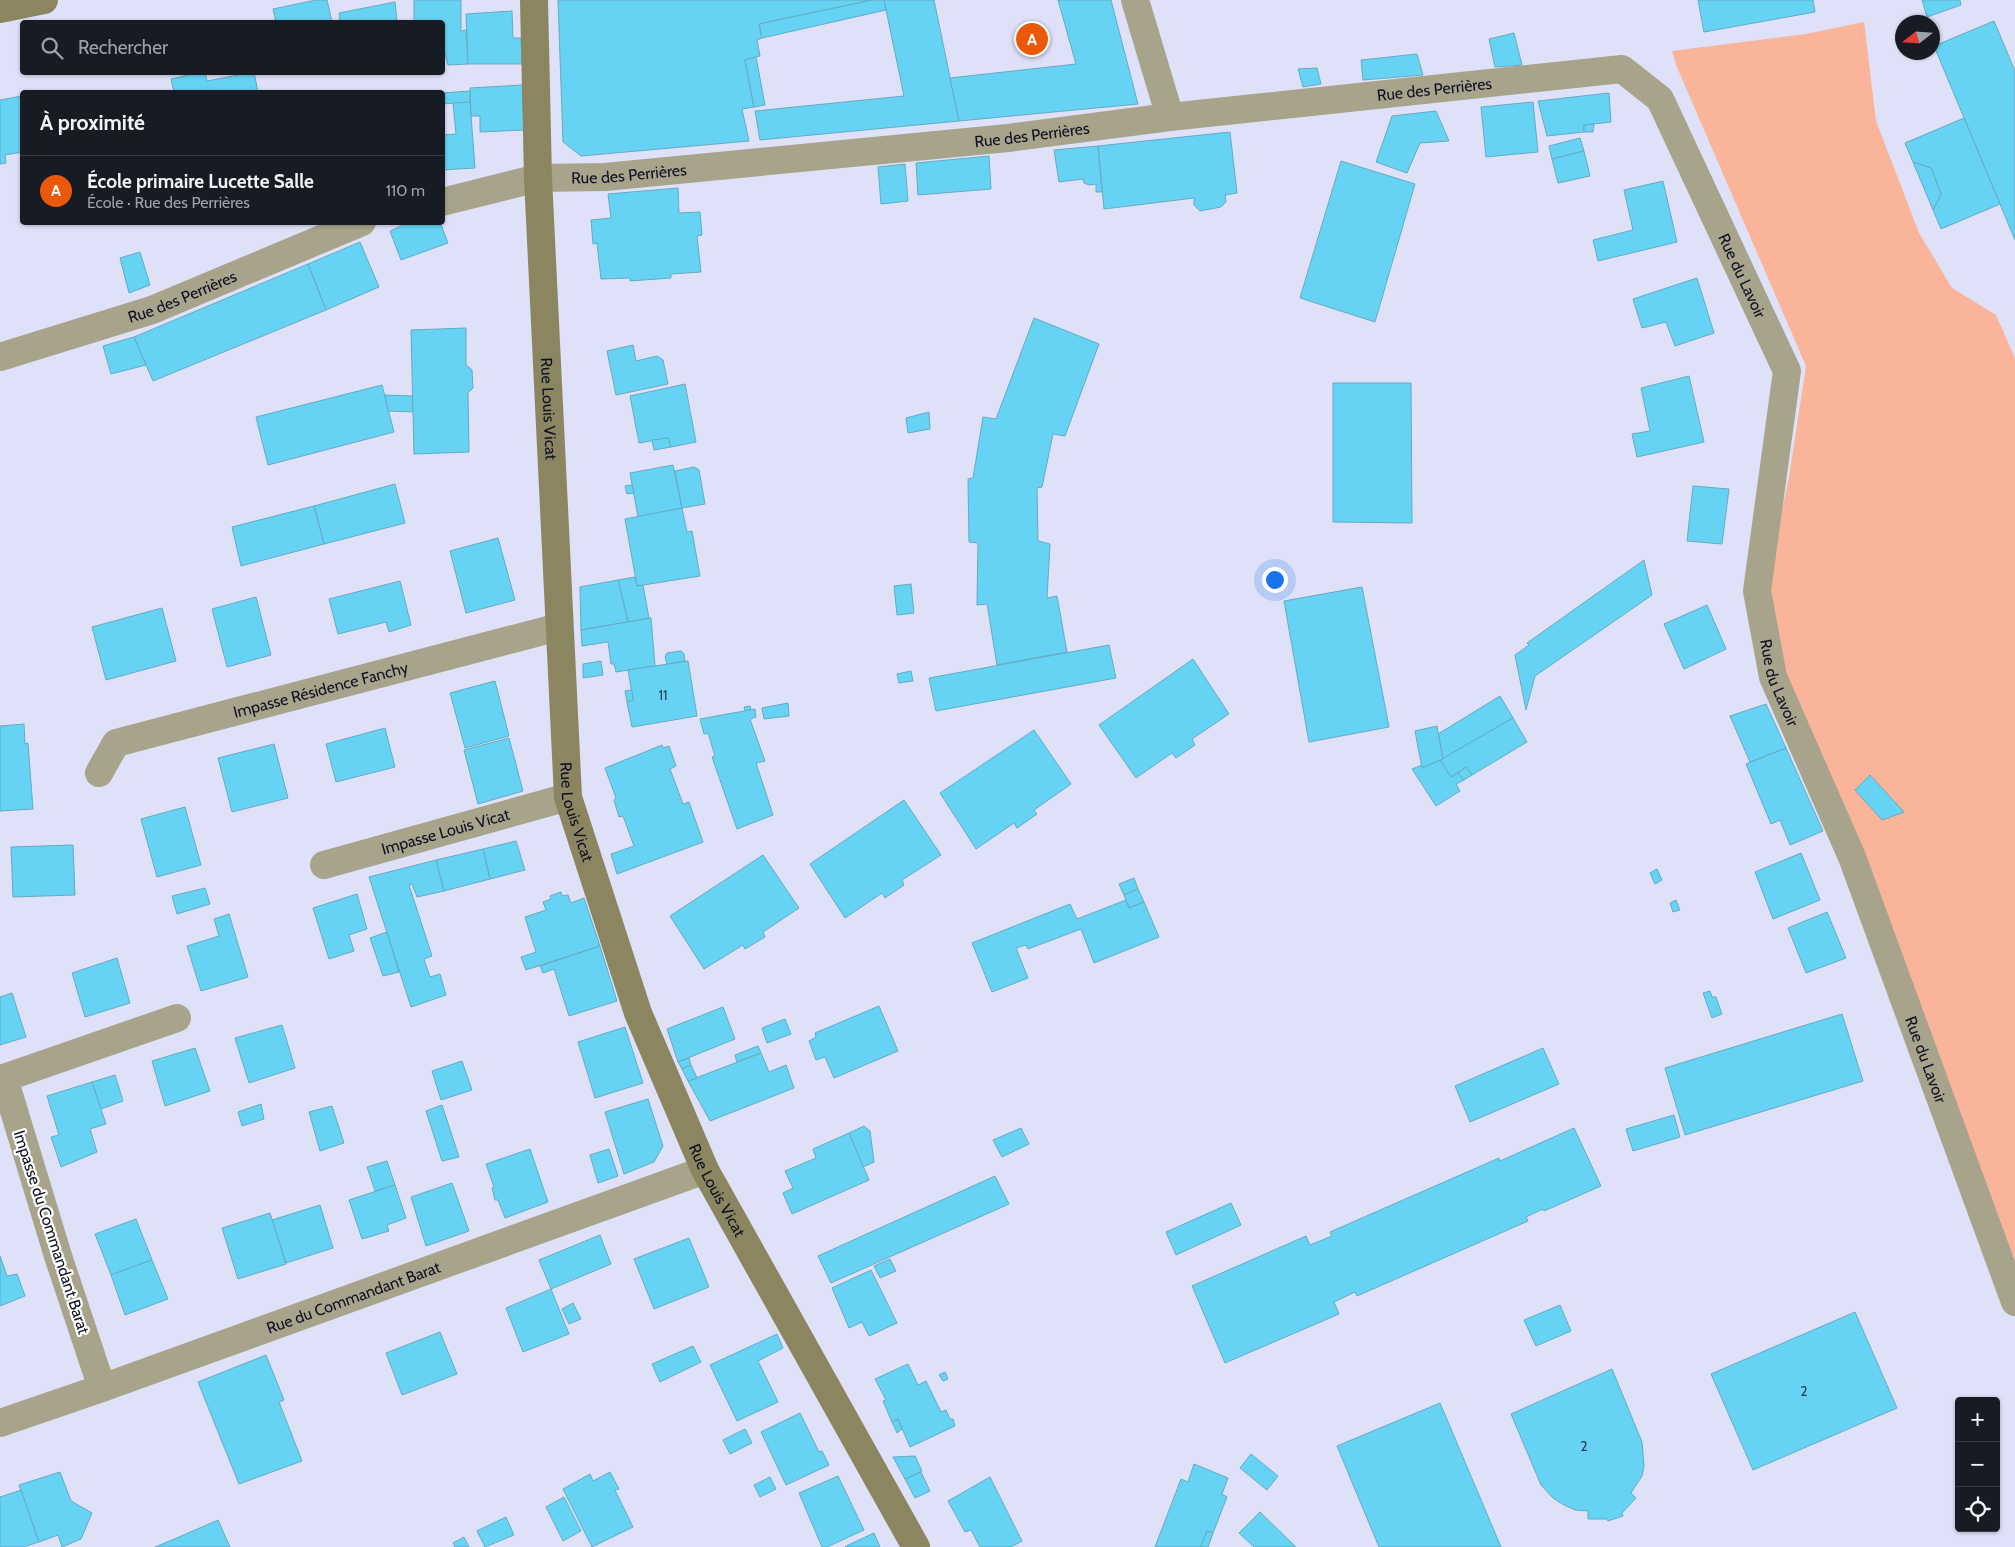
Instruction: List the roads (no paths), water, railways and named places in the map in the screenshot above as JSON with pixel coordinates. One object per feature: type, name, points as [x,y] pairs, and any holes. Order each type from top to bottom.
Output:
[{"type":"street","points":[[0,9],[44,0]]},
{"type":"street","name":"Rue Louis Vicat","points":[[534,0],[538,178],[568,797],[638,1012],[705,1170],[916,1547]]},
{"type":"street","points":[[1135,0],[1170,117]]},
{"type":"street","name":"Rue des Perrières","points":[[445,201],[538,178],[604,177],[890,150],[1008,138],[1170,117],[1622,69]]},
{"type":"street","name":"Rue du Lavoir","points":[[1622,69],[1660,99],[1786,371],[1757,591],[1773,677],[1852,857],[2015,1302]]},
{"type":"street","name":"Rue des Perrières","points":[[0,357],[152,310],[355,225]]},
{"type":"street","name":"Impasse Résidence Fanchy","points":[[99,773],[116,743],[559,627]]},
{"type":"street","name":"Impasse Louis Vicat","points":[[324,865],[568,797]]},
{"type":"street","name":"Impasse du Commandant Barat","points":[[102,1388],[58,1256],[4,1078],[177,1018]]},
{"type":"street","name":"Rue du Commandant Barat","points":[[0,1423],[102,1388],[705,1170]]},
{"type":"place","name":"École primaire Lucette Salle","points":[[1032,39]]}]
